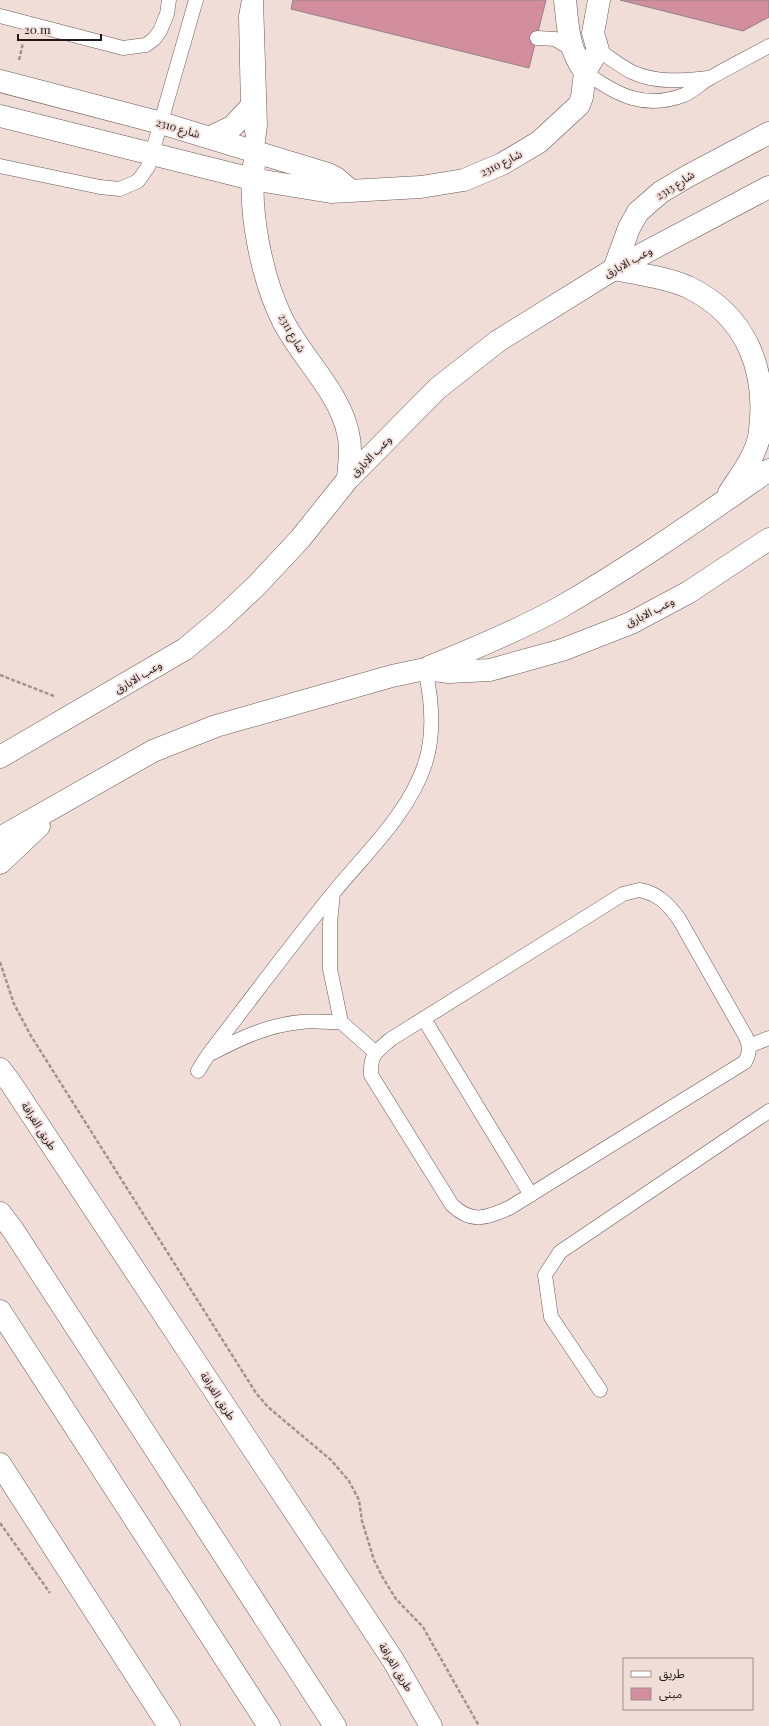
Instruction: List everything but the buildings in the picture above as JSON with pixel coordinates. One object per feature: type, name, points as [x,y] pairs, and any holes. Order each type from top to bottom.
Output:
[{"type":"main road","points":[[565,0],[567,30],[579,65],[585,72],[598,50],[593,33],[599,0]]},
{"type":"main road","name":"شارع 2310","points":[[0,116],[252,179],[283,183],[322,191],[421,187],[464,180],[502,164],[539,142],[572,113],[579,104],[582,97],[585,72]]},
{"type":"main road","name":"شارع 2310","points":[[0,81],[211,137],[328,174],[336,178],[350,190]]},
{"type":"main road","points":[[211,137],[232,127],[248,110]]},
{"type":"main road","name":"شارع 2313","points":[[614,269],[629,228],[638,212],[661,192],[769,132]]},
{"type":"main road","name":"شارع 2311","points":[[256,152],[252,179],[258,245],[268,282],[283,320],[344,419],[348,433],[350,452],[348,479]]},
{"type":"main road","name":"وعب الابارق","points":[[0,757],[185,649],[221,619],[300,539],[348,479],[438,388],[512,333],[614,269],[769,187]]},
{"type":"main road","points":[[614,269],[656,277],[687,287],[708,299],[736,325],[747,339],[755,354],[765,398],[759,439],[751,459],[724,501]]},
{"type":"main road","name":"وعب الابارق","points":[[0,838],[153,751],[216,726],[392,676],[424,669],[493,642],[558,608],[619,572],[769,470]]},
{"type":"main road","name":"وعب الابارق","points":[[424,669],[449,672],[490,670],[562,650],[631,623],[689,592],[769,539]]},
{"type":"main road","points":[[0,862],[9,852],[74,796]]},
{"type":"main road","name":"طريق الغرافة","points":[[0,1053],[2,1076],[393,1660],[431,1726]]},
{"type":"main road","points":[[0,1213],[18,1236],[335,1726]]},
{"type":"main road","points":[[0,1311],[269,1726]]},
{"type":"main road","points":[[0,1464],[169,1726]]},
{"type":"lane","points":[[0,16],[123,48],[137,47],[150,42],[160,31],[167,14],[169,0]]},
{"type":"lane","points":[[0,166],[100,187],[120,189],[138,181],[148,167],[151,153],[162,123],[196,0]]},
{"type":"lane","points":[[249,0],[246,16],[248,110],[256,152]]},
{"type":"lane","points":[[256,0],[260,125],[256,152]]},
{"type":"lane","points":[[537,38],[555,40],[573,50]]},
{"type":"lane","points":[[585,72],[609,90],[625,96],[659,101],[685,94],[710,78],[769,46]]},
{"type":"lane","points":[[598,50],[631,72],[647,78],[681,81],[710,78]]},
{"type":"lane","points":[[198,1071],[208,1054],[404,806],[425,763],[430,740],[432,716],[430,692],[424,669]]},
{"type":"lane","points":[[639,890],[650,892],[670,906],[739,1024],[749,1046],[749,1054],[745,1062],[738,1067],[530,1195],[494,1214],[476,1219],[461,1214],[452,1206],[371,1075],[370,1062],[375,1052],[391,1039],[623,894],[639,890]]},
{"type":"lane","points":[[334,893],[330,923],[330,969],[341,1022],[375,1052]]},
{"type":"lane","points":[[424,1019],[530,1195]]},
{"type":"lane","points":[[208,1054],[251,1034],[274,1026],[303,1021],[341,1022]]},
{"type":"lane","points":[[749,1046],[769,1038]]},
{"type":"lane","points":[[600,1390],[551,1317],[545,1275],[560,1252],[769,1111]]},
{"type":"path","points":[[0,675],[84,708]]},
{"type":"path","points":[[0,962],[14,1004],[31,1036],[256,1393],[268,1407],[331,1460],[349,1481],[359,1500],[362,1521],[374,1560],[383,1578],[396,1600],[423,1626],[479,1726]]},
{"type":"path","points":[[0,1523],[53,1596]]}]
